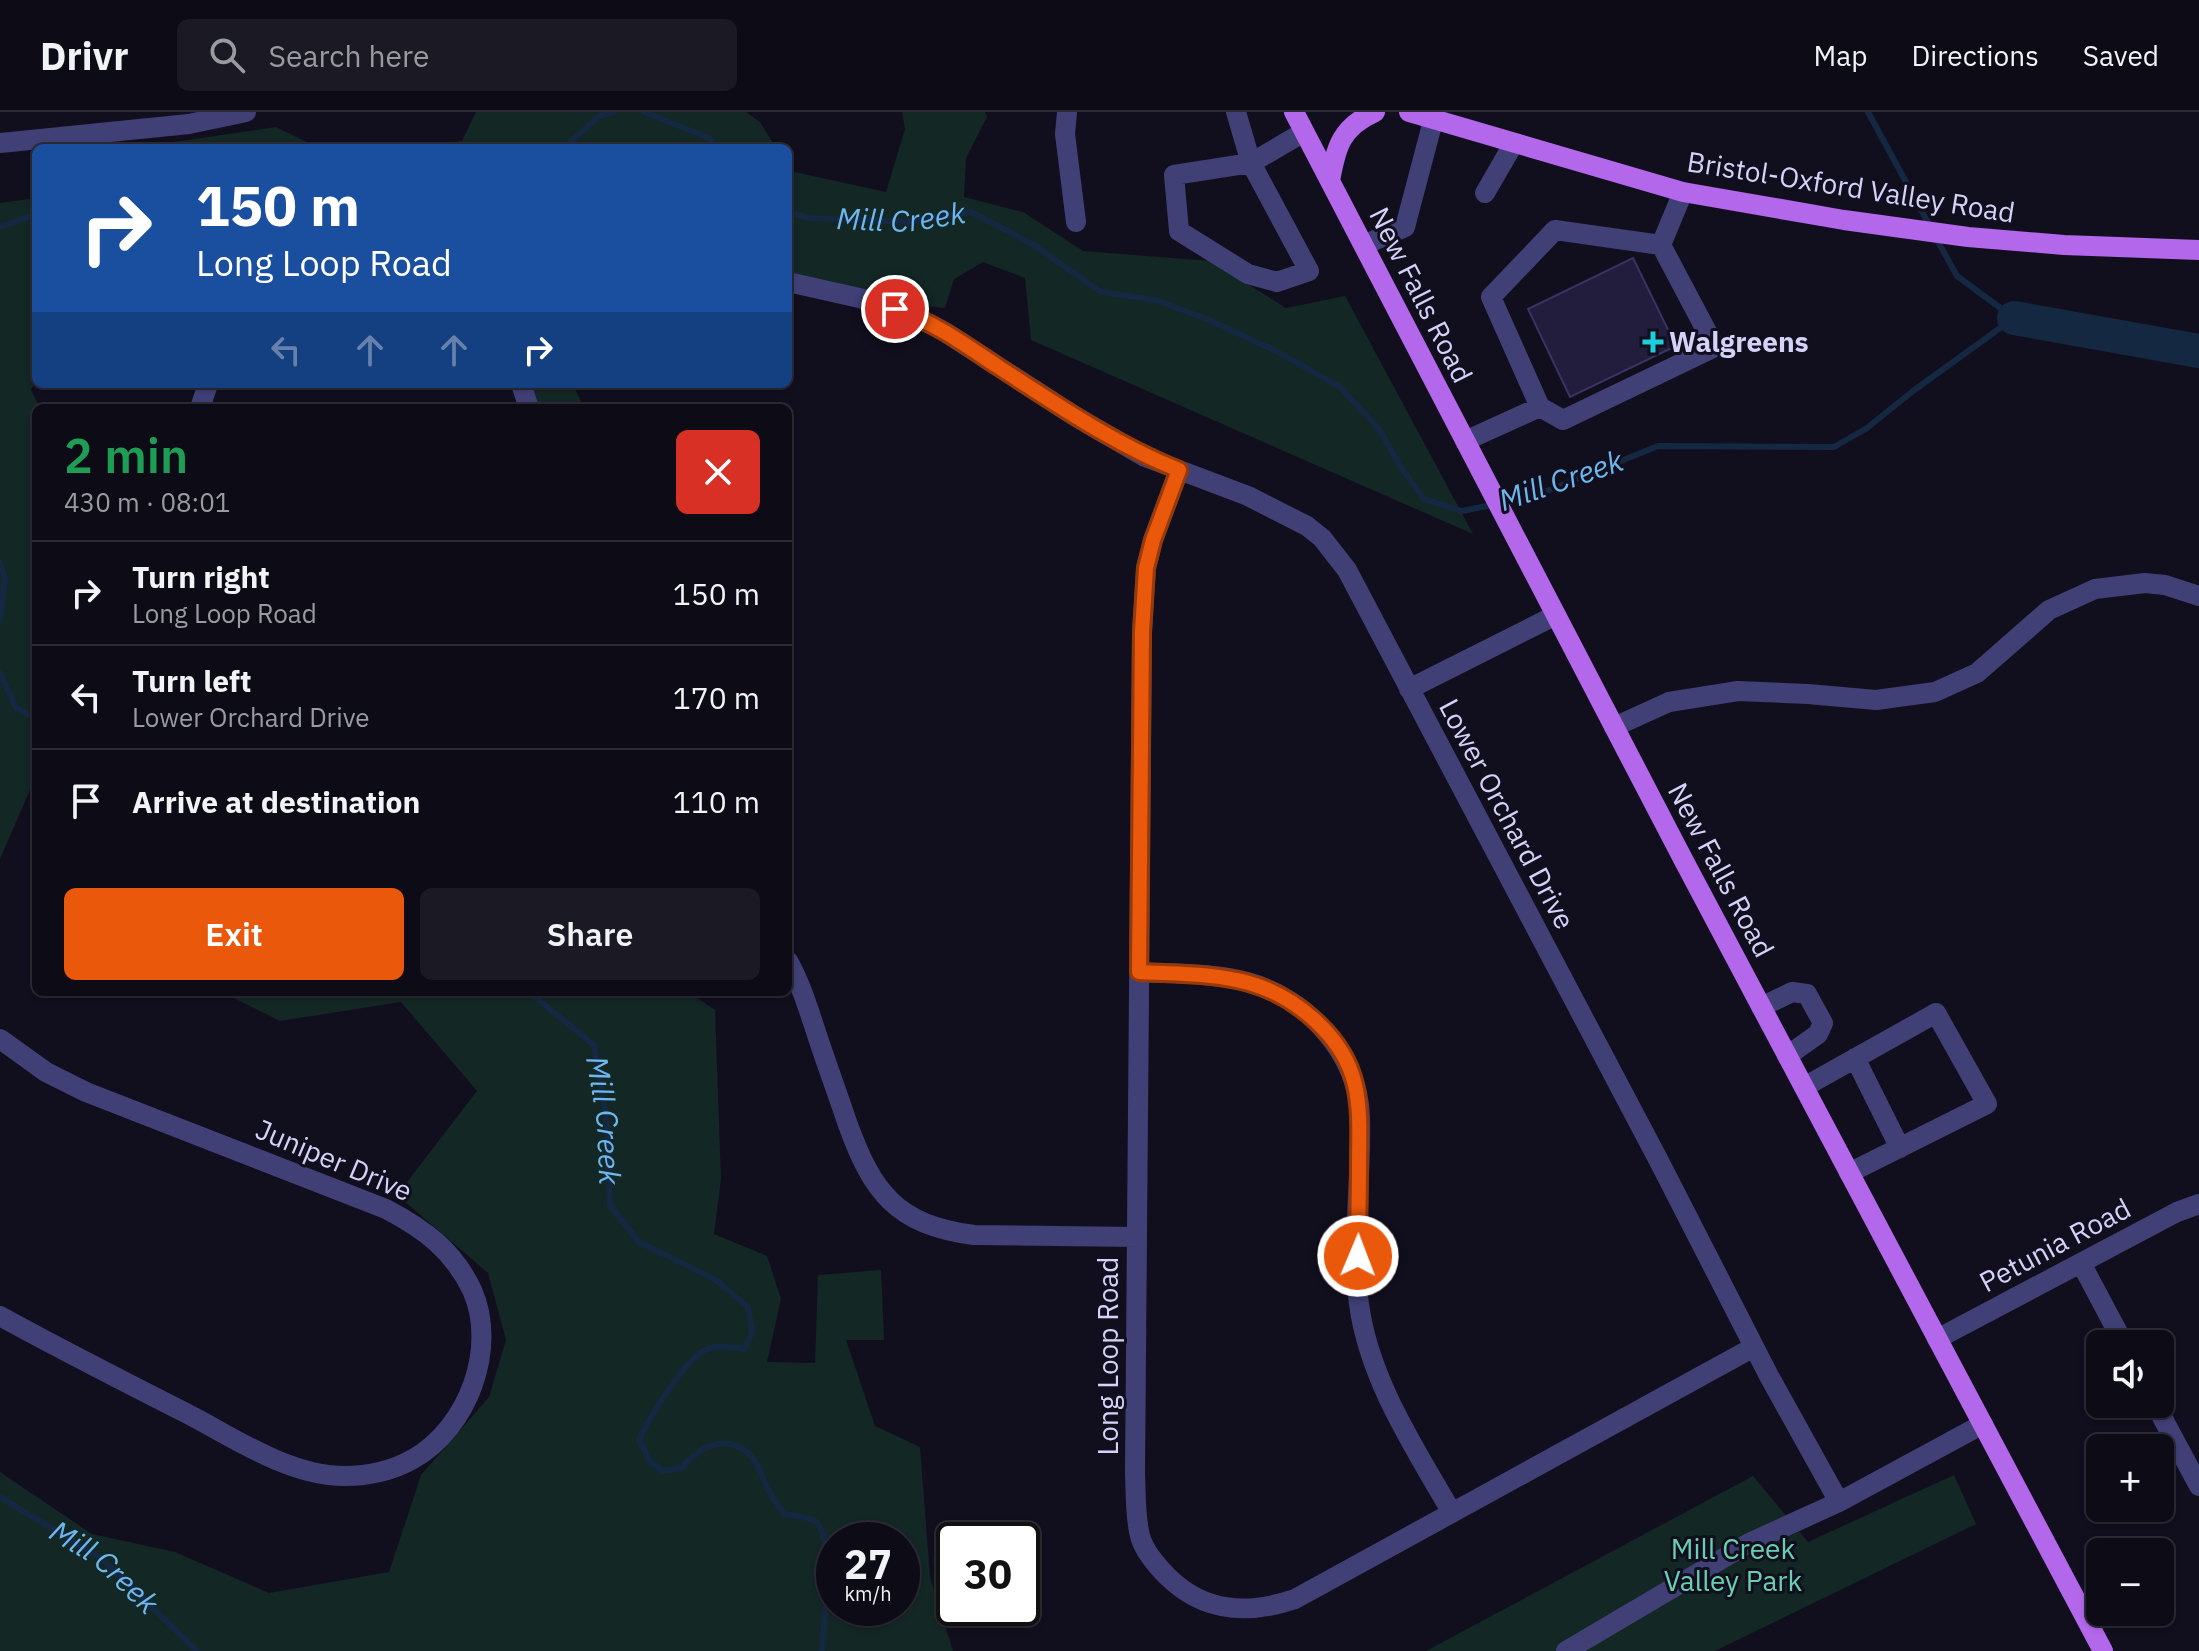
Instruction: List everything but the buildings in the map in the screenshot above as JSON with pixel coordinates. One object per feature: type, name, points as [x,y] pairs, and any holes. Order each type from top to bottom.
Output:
[{"type":"main road","name":"New Falls Road","points":[[1294,112],[1761,1007],[2103,1651]]},
{"type":"main road","points":[[1330,181],[1335,153],[1344,134],[1359,119],[1375,112]]},
{"type":"main road","name":"Bristol-Oxford Valley Road","points":[[1409,112],[1683,192],[1872,225],[1968,237],[2064,245],[2199,250]]},
{"type":"street","points":[[0,143],[246,112]]},
{"type":"street","points":[[1067,112],[1065,134],[1076,222]]},
{"type":"street","points":[[1236,112],[1251,163],[1309,271],[1277,282],[1248,274],[1179,231],[1174,175],[1251,163],[1304,132]]},
{"type":"street","points":[[1364,245],[1405,227],[1433,121]]},
{"type":"street","points":[[1485,193],[1514,143]]},
{"type":"street","points":[[1661,245],[1683,192]]},
{"type":"street","points":[[1555,230],[1661,245],[1715,347],[1563,420],[1540,407],[1491,297],[1555,230]]},
{"type":"street","name":"Lower Orchard Drive","points":[[792,283],[877,302],[913,315],[1145,457],[1271,506],[1322,538],[1347,570],[1754,1347],[1839,1502]]},
{"type":"street","points":[[1465,441],[1540,407]]},
{"type":"street","name":"Long Loop Road","points":[[1179,470],[1146,568],[1142,632],[1135,1473],[1137,1519],[1143,1544],[1179,1588],[1205,1603],[1232,1610],[1295,1599],[1754,1347]]},
{"type":"street","points":[[1614,727],[1669,702],[1738,691],[1876,700],[1935,692],[1977,673],[2049,610],[2095,589],[2145,583],[2165,585],[2199,596]]},
{"type":"street","points":[[1409,689],[1556,615]]},
{"type":"street","points":[[792,970],[864,1167],[874,1184],[891,1202],[919,1220],[948,1232],[1137,1237]]},
{"type":"street","points":[[1139,972],[1225,977],[1278,993],[1309,1015],[1342,1054],[1355,1082],[1360,1114],[1358,1285],[1365,1338],[1385,1388],[1452,1513]]},
{"type":"street","points":[[1761,1007],[1792,992],[1807,994],[1816,1006],[1823,1023],[1818,1034],[1787,1056]]},
{"type":"street","points":[[1804,1087],[1936,1013],[1987,1104],[1849,1173]]},
{"type":"street","name":"Juniper Drive","points":[[0,1039],[46,1072],[86,1092],[386,1209],[421,1228],[444,1249],[471,1289],[482,1329],[481,1351],[471,1392],[461,1411],[434,1444],[416,1458],[395,1468],[372,1475],[342,1476],[319,1474],[271,1457],[0,1316]]},
{"type":"street","points":[[1855,1058],[1900,1148]]},
{"type":"street","name":"Petunia Road","points":[[1937,1339],[2177,1212],[2199,1204]]},
{"type":"street","points":[[2081,1263],[2117,1330]]},
{"type":"street","points":[[2163,1418],[2199,1486]]},
{"type":"street","points":[[1566,1651],[1749,1543],[1839,1502],[1983,1424]]},
{"type":"green space","points":[[476,112],[746,112],[760,122],[774,144],[434,144],[462,141]]},
{"type":"green space","points":[[902,112],[985,112],[987,117],[966,158],[964,197],[1023,212],[1083,251],[1211,261],[1286,308],[1345,296],[1473,534],[1031,340],[1025,278],[983,262],[954,279],[945,308],[792,293],[792,171],[886,192],[905,129]]},
{"type":"green space","points":[[276,127],[311,144],[160,144]]},
{"type":"green space","points":[[32,199],[31,390],[38,404],[32,404],[32,785],[0,859],[0,203]]},
{"type":"green space","points":[[511,388],[575,388],[582,404],[530,404]]},
{"type":"green space","points":[[230,996],[694,996],[715,1010],[721,1179],[714,1234],[767,1256],[781,1299],[767,1362],[815,1363],[818,1275],[881,1270],[884,1340],[846,1340],[875,1426],[920,1447],[930,1577],[936,1596],[936,1626],[945,1626],[953,1651],[0,1651],[0,1472],[92,1534],[175,1552],[269,1593],[389,1572],[421,1475],[489,1397],[506,1340],[488,1273],[397,1195],[477,1091],[401,1002],[280,1021]]},
{"type":"green space","name":"Mill Creek Valley Park","points":[[1954,1475],[1976,1524],[1715,1651],[1426,1651],[1753,1476],[1808,1542]]},
{"type":"waterway","name":"Mill Creek","points":[[568,144],[599,116],[614,112]]},
{"type":"waterway","name":"Mill Creek","points":[[644,112],[709,138],[713,144]]},
{"type":"waterway","points":[[1868,112],[1931,228]]},
{"type":"waterway","name":"Mill Creek","points":[[792,213],[809,218],[907,222],[971,212],[1034,245],[1101,292],[1156,300],[1207,319],[1274,350],[1340,387],[1379,429],[1424,499],[1462,511],[1492,505]]},
{"type":"waterway","name":"Mill Creek","points":[[0,227],[32,215]]},
{"type":"waterway","name":"Mill Creek","points":[[1503,503],[1532,497],[1658,446],[1834,447],[1867,428],[2014,318],[1957,276],[1936,238]]},
{"type":"waterway","name":"Mill Creek","points":[[2014,318],[2199,351]]},
{"type":"waterway","name":"Mill Creek","points":[[0,563],[5,578],[0,621]]},
{"type":"waterway","name":"Mill Creek","points":[[0,673],[16,708],[32,716]]},
{"type":"waterway","name":"Mill Creek","points":[[534,996],[594,1045],[607,1122],[610,1206],[639,1242],[716,1280],[748,1307],[752,1333],[744,1349],[713,1347],[692,1360],[671,1386],[639,1440],[650,1461],[663,1471],[682,1468],[706,1448],[725,1443],[735,1445],[755,1461],[784,1514],[815,1521],[821,1530],[827,1562],[822,1651]]},
{"type":"waterway","name":"Mill Creek","points":[[0,1497],[101,1558],[197,1651]]},
{"type":"place","name":"Walgreens","points":[[1653,342]]},
{"type":"route","points":[[895,309],[945,332],[1115,440],[1145,457],[1179,470],[1146,568],[1142,632],[1139,972],[1225,977],[1248,982],[1278,993],[1309,1015],[1327,1034],[1342,1054],[1355,1082],[1360,1114],[1358,1256]]}]
